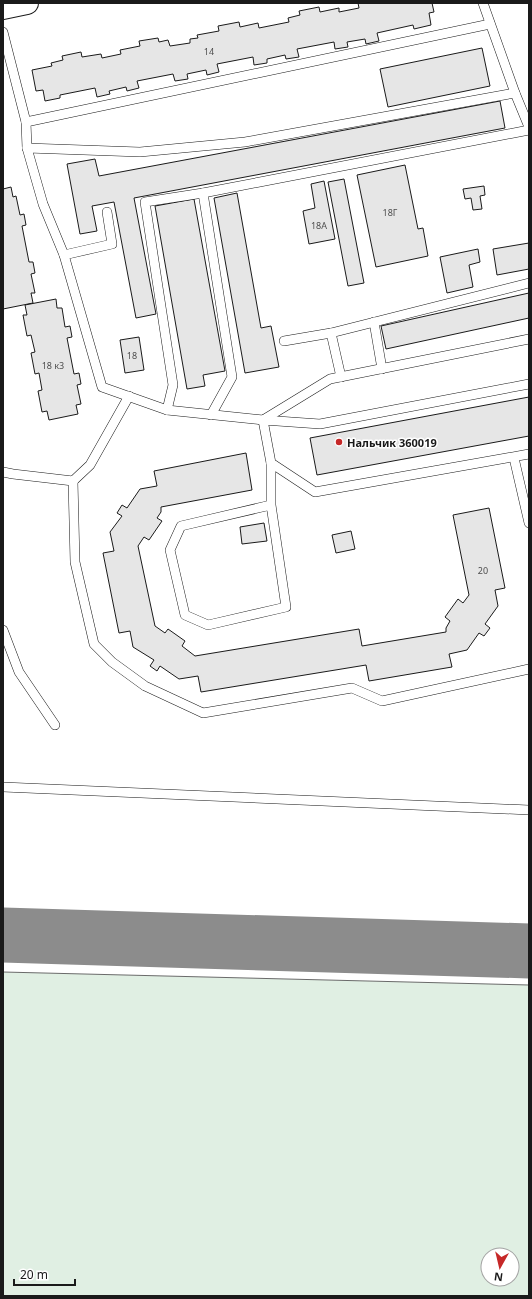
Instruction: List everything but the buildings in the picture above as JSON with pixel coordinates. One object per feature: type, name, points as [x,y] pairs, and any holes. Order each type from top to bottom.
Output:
[{"type":"main road","points":[[3,8],[27,3]]},
{"type":"lane","points":[[167,410],[172,385],[145,202],[203,193],[529,128],[514,93],[483,3]]},
{"type":"lane","points":[[26,122],[490,24]]},
{"type":"lane","points":[[3,32],[26,122],[27,148],[43,204],[64,255],[102,387],[167,410],[263,420],[320,424],[529,384]]},
{"type":"lane","points":[[27,148],[140,152],[245,142],[514,93]]},
{"type":"lane","points":[[203,193],[232,377],[211,414]]},
{"type":"lane","points":[[64,255],[112,244],[107,212]]},
{"type":"lane","points":[[284,341],[374,322],[529,283]]},
{"type":"lane","points":[[374,322],[382,369]]},
{"type":"lane","points":[[331,332],[341,377]]},
{"type":"lane","points":[[263,420],[330,379],[529,339]]},
{"type":"lane","points":[[129,396],[90,465],[73,481],[75,562],[94,644],[112,662],[145,686],[203,713],[352,688],[382,701],[529,669]]},
{"type":"lane","points":[[263,420],[271,463],[271,505],[286,607],[208,625],[185,615],[170,550],[181,526],[271,505]]},
{"type":"lane","points":[[271,463],[316,492],[514,458],[529,454]]},
{"type":"lane","points":[[514,458],[529,459]]},
{"type":"lane","points":[[514,458],[529,523]]},
{"type":"lane","points":[[3,472],[73,481]]},
{"type":"lane","points":[[3,630],[19,672],[55,726]]},
{"type":"lane","points":[[3,787],[529,810]]},
{"type":"green space","points":[[3,972],[529,985],[529,1296],[3,1296]]},
{"type":"taxiway","points":[[3,935],[529,951]]},
{"type":"place","name":"Нальчик 360019","points":[[339,442]]}]
